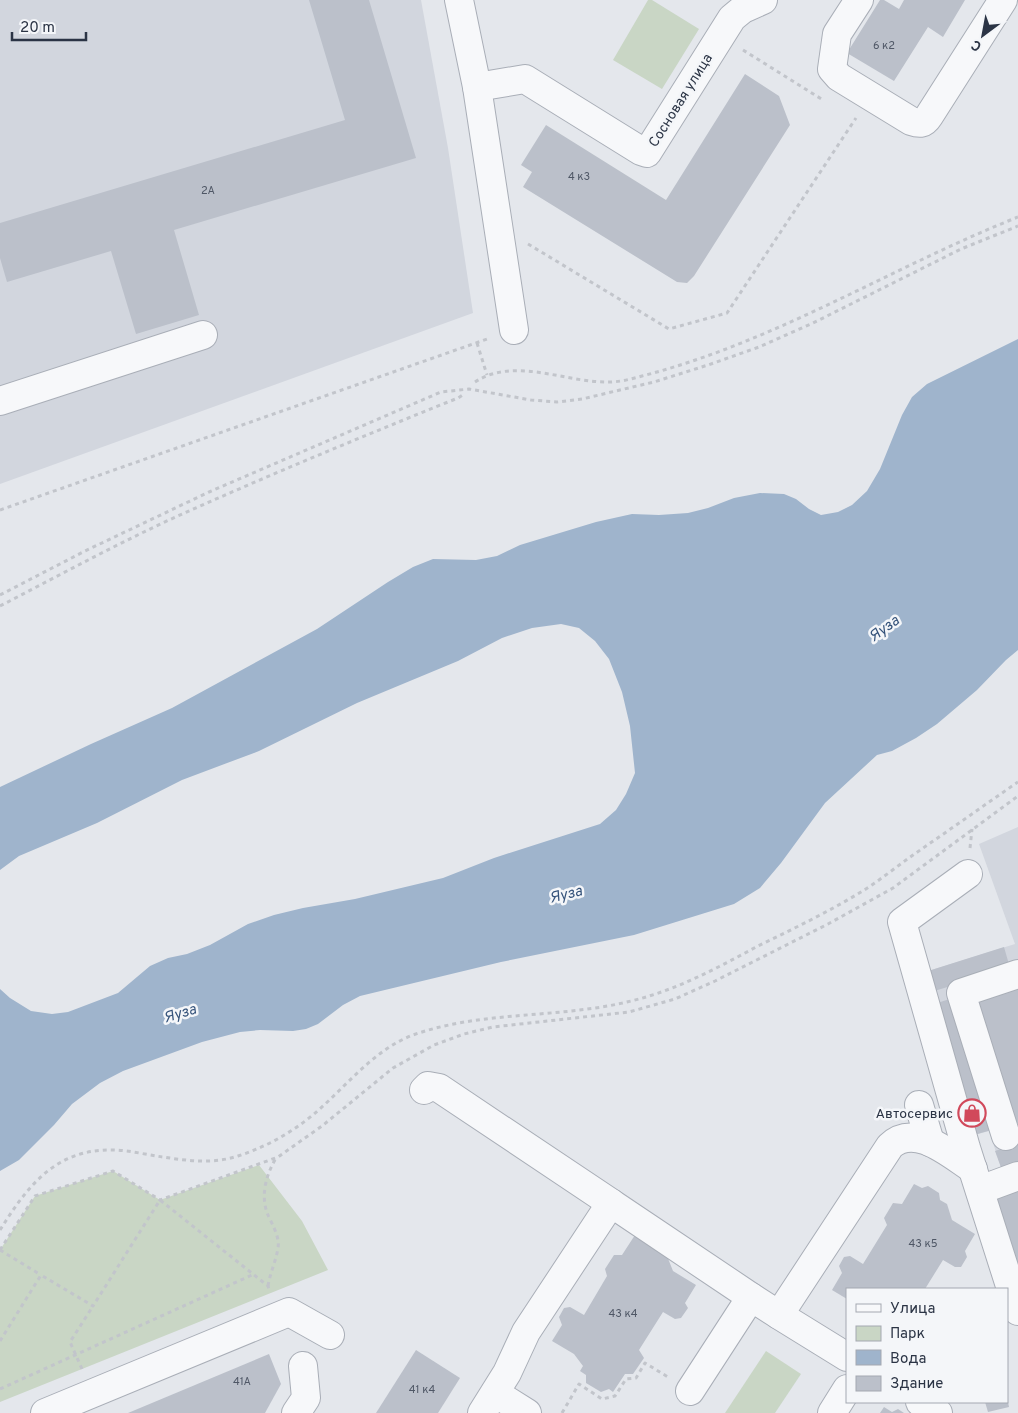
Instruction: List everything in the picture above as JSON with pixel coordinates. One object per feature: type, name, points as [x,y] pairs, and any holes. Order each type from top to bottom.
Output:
[{"type":"street","points":[[459,0],[477,87],[514,330]]},
{"type":"street","name":"Сосновая улица","points":[[477,87],[525,79],[640,151],[647,153],[737,12],[763,0]]},
{"type":"street","points":[[859,0],[837,34],[832,69],[839,77],[911,121],[918,123],[927,120],[1003,0]]},
{"type":"street","points":[[0,401],[203,335]]},
{"type":"street","points":[[968,874],[902,922],[973,1169],[1018,1310]]},
{"type":"street","points":[[973,1169],[1012,1134],[961,993],[1018,974]]},
{"type":"street","points":[[424,1090],[428,1086],[439,1088],[751,1297],[846,1356]]},
{"type":"street","points":[[919,1105],[930,1142]]},
{"type":"street","points":[[779,1315],[890,1146],[896,1141],[906,1138],[917,1138],[930,1142],[973,1169],[1018,1176]]},
{"type":"street","points":[[526,1413],[489,1403],[526,1332],[611,1203]]},
{"type":"street","points":[[690,1391],[751,1297]]},
{"type":"street","points":[[46,1413],[289,1312],[330,1335]]},
{"type":"street","points":[[296,1413],[306,1398],[303,1366]]},
{"type":"street","points":[[832,1413],[846,1391]]},
{"type":"street","points":[[922,1403],[938,1413]]},
{"type":"path","points":[[720,37],[830,104]]},
{"type":"path","points":[[498,226],[669,329],[727,313],[870,96]]},
{"type":"path","points":[[847,114],[855,120]]},
{"type":"path","points":[[475,382],[487,376],[523,371],[608,382],[642,376],[682,364],[734,347],[773,330],[942,249],[1018,217]]},
{"type":"path","points":[[0,596],[85,551],[209,492],[441,392],[469,389],[531,400],[557,402],[612,394],[654,382],[759,347],[813,323],[961,249],[1018,226]]},
{"type":"path","points":[[0,510],[514,330]]},
{"type":"path","points":[[477,343],[487,376]]},
{"type":"path","points":[[0,606],[91,558],[168,521],[250,484],[464,394]]},
{"type":"path","points":[[0,1230],[27,1190],[46,1172],[66,1159],[98,1151],[113,1150],[190,1161],[234,1157],[259,1148],[285,1135],[313,1114],[378,1055],[392,1045],[411,1036],[438,1028],[492,1018],[628,1002],[670,990],[709,972],[862,891],[1018,782]]},
{"type":"path","points":[[93,1393],[70,1342],[160,1200],[276,1158],[322,1126],[393,1068],[434,1045],[464,1034],[493,1027],[629,1012],[674,999],[714,981],[828,924],[892,888],[1018,796]]},
{"type":"path","points":[[276,1158],[268,1171],[264,1197],[267,1213],[274,1226],[279,1247],[268,1286],[278,1316]]},
{"type":"path","points":[[93,1306],[0,1250],[35,1196],[113,1171],[160,1200],[268,1286]]},
{"type":"path","points":[[0,1389],[252,1274]]},
{"type":"path","points":[[0,1341],[41,1275]]},
{"type":"path","points":[[562,1413],[579,1384],[602,1399],[615,1396],[626,1379],[636,1378],[646,1363],[690,1391]]},
{"type":"shaded area","points":[[0,0],[421,0],[448,148],[473,313],[0,484]]},
{"type":"shaded area","points":[[1018,827],[1018,1268],[1003,1173],[989,1131],[974,1135],[925,972],[1015,944],[979,844]]},
{"type":"green space","points":[[648,0],[652,0],[699,29],[662,89],[613,60]]},
{"type":"green space","points":[[259,1165],[302,1221],[328,1270],[0,1402],[0,1250],[35,1196],[113,1171],[160,1200]]},
{"type":"green space","points":[[766,1351],[801,1374],[775,1413],[725,1413]]},
{"type":"water","name":"Яуза","points":[[1018,339],[1018,650],[977,690],[937,724],[892,751],[877,755],[825,803],[760,888],[734,904],[634,935],[501,962],[360,996],[343,1005],[318,1024],[306,1029],[240,1032],[202,1042],[123,1071],[100,1083],[72,1104],[19,1160],[0,1171],[0,989],[10,998],[31,1011],[52,1014],[68,1012],[118,993],[150,966],[168,958],[187,954],[210,945],[248,924],[303,908],[355,899],[443,878],[494,858],[600,824],[616,810],[626,794],[635,773],[630,726],[622,692],[609,659],[595,641],[579,628],[561,624],[532,628],[502,638],[458,661],[357,703],[259,751],[182,780],[97,823],[19,856],[0,870],[0,787],[172,708],[317,629],[388,582],[413,567],[433,559],[476,560],[497,556],[520,545],[596,522],[632,514],[688,513],[734,498],[760,493],[784,494],[796,499],[821,515],[838,512],[852,505],[867,491],[880,469],[902,415],[912,397],[927,384]]},
{"type":"building","points":[[309,0],[369,0],[416,158],[174,230],[199,315],[136,334],[111,251],[7,282],[0,258],[0,223],[345,120]]},
{"type":"building","points":[[880,0],[884,0],[899,9],[904,0],[965,0],[943,37],[928,27],[894,81],[847,53]]},
{"type":"building","points":[[745,74],[779,96],[790,125],[694,276],[687,283],[677,282],[523,187],[532,172],[521,165],[546,125],[666,200]]},
{"type":"building","points":[[1004,947],[1010,968],[931,992],[925,972]]},
{"type":"building","points":[[1018,986],[1018,1123],[1015,1124],[974,1001]]},
{"type":"building","points":[[956,997],[995,1129],[974,1135],[934,1004]]},
{"type":"building","points":[[1018,1143],[1018,1168],[1003,1173],[995,1151]]},
{"type":"building","points":[[914,1184],[922,1188],[928,1186],[939,1193],[940,1200],[947,1204],[952,1220],[975,1234],[965,1251],[967,1257],[961,1267],[955,1267],[943,1260],[926,1288],[846,1288],[846,1298],[832,1290],[842,1273],[839,1266],[844,1257],[850,1256],[863,1264],[887,1225],[884,1218],[893,1203],[902,1204]]},
{"type":"building","points":[[1018,1185],[1018,1267],[992,1194]]},
{"type":"building","points":[[635,1235],[667,1256],[673,1271],[696,1285],[685,1303],[688,1308],[681,1318],[675,1319],[663,1312],[639,1350],[644,1358],[633,1374],[625,1374],[613,1392],[609,1389],[601,1392],[586,1383],[586,1375],[580,1371],[583,1366],[574,1354],[552,1341],[562,1325],[559,1317],[564,1308],[570,1307],[584,1315],[607,1276],[605,1269],[614,1255],[622,1255]]},
{"type":"building","points":[[416,1350],[460,1378],[438,1413],[376,1413]]},
{"type":"building","points":[[269,1354],[281,1384],[265,1413],[128,1413]]},
{"type":"building","points":[[1008,1402],[1009,1407],[988,1412],[985,1403]]},
{"type":"building","points":[[884,1407],[892,1412],[898,1409],[904,1413],[880,1413]]},
{"type":"place","name":"Автосервис","points":[[972,1113]]}]
